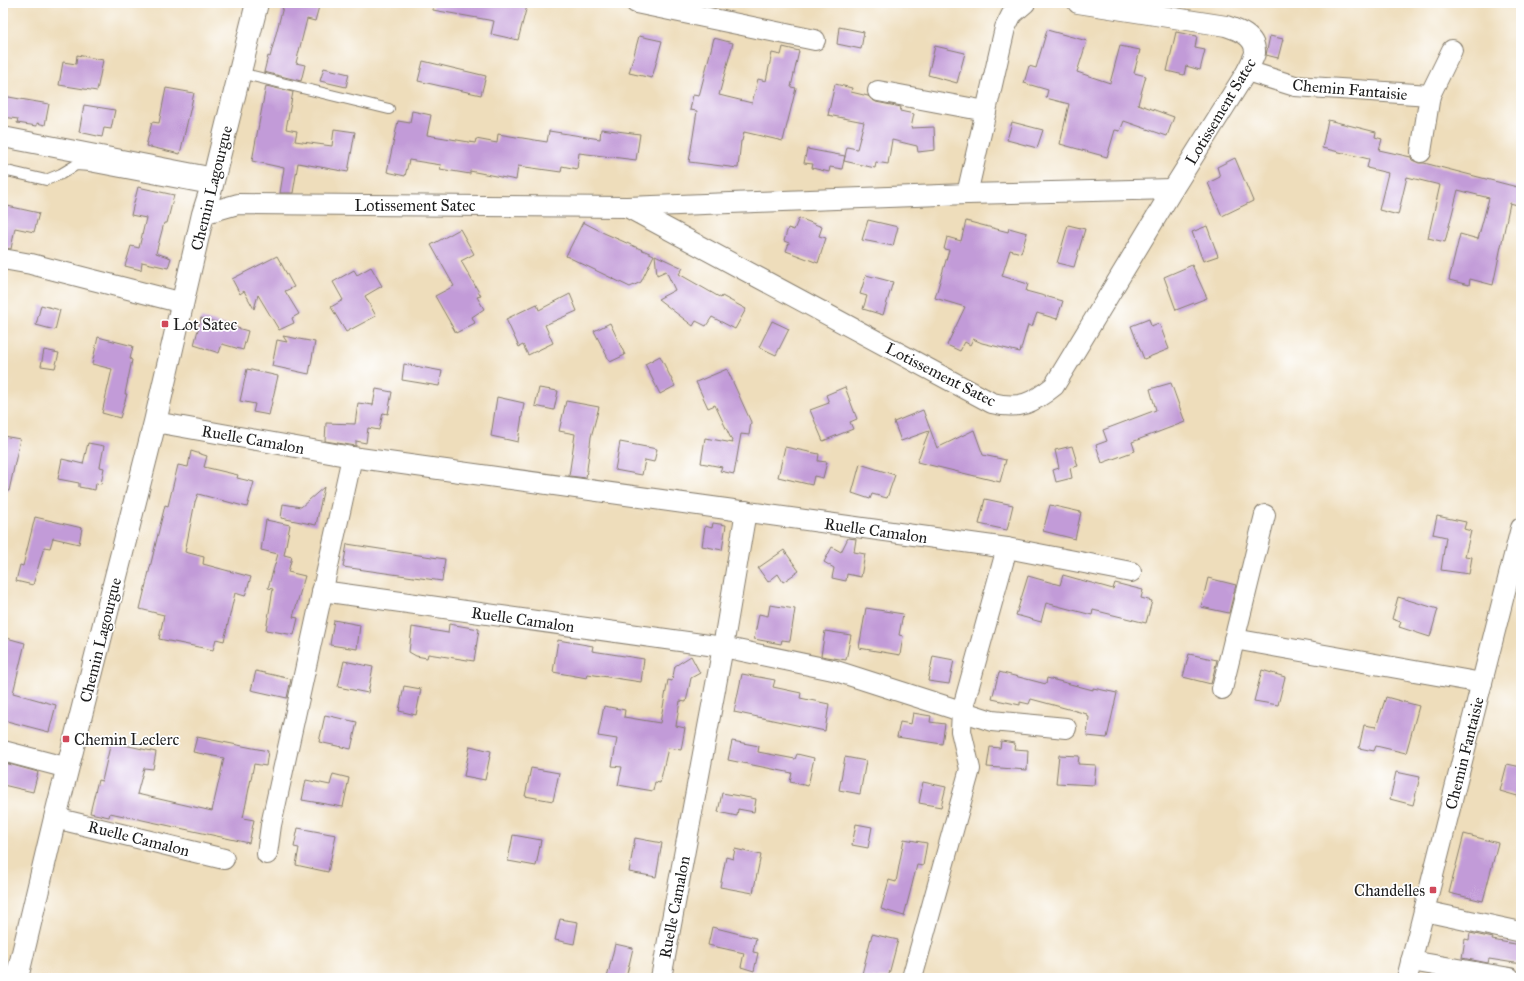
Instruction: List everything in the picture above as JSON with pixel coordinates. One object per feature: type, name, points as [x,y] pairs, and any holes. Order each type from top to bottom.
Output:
[{"type":"street","name":"Chemin Lagourgue","points":[[17,978],[55,818],[155,422],[203,214],[213,184],[257,3]]},
{"type":"street","points":[[636,3],[814,40]]},
{"type":"street","points":[[967,194],[1005,28],[1012,14],[1022,3]]},
{"type":"street","name":"Lotissement Satec","points":[[627,207],[992,403],[1007,407],[1026,404],[1054,386],[1173,189],[1247,71],[1255,53],[1253,44],[1243,32],[1226,26],[1078,3]]},
{"type":"street","points":[[1421,152],[1430,95],[1452,50]]},
{"type":"street","name":"Chemin Fantaisie","points":[[1247,71],[1295,86],[1430,95]]},
{"type":"street","points":[[878,91],[986,111]]},
{"type":"street","points":[[3,137],[213,184]]},
{"type":"street","name":"Lotissement Satec","points":[[203,214],[238,204],[627,207],[967,194],[1173,189]]},
{"type":"street","points":[[3,259],[31,264],[183,303]]},
{"type":"street","name":"Ruelle Camalon","points":[[155,422],[352,457],[1007,548],[1131,572]]},
{"type":"street","points":[[267,854],[271,825],[352,457]]},
{"type":"street","name":"Ruelle Camalon","points":[[661,978],[723,647],[746,511]]},
{"type":"street","points":[[1222,689],[1265,515]]},
{"type":"street","name":"Chemin Fantaisie","points":[[1409,969],[1457,786],[1521,528]]},
{"type":"street","points":[[912,978],[970,769],[961,731],[962,711],[1007,548]]},
{"type":"street","name":"Ruelle Camalon","points":[[322,590],[723,647],[833,670],[992,720],[1066,728]]},
{"type":"street","points":[[1234,639],[1482,683]]},
{"type":"street","points":[[3,751],[68,768]]},
{"type":"street","name":"Ruelle Camalon","points":[[55,818],[224,859]]},
{"type":"street","points":[[1424,911],[1521,932]]},
{"type":"street","points":[[1409,969],[1510,978]]},
{"type":"lane","points":[[240,73],[389,109]]},
{"type":"lane","points":[[3,170],[46,180],[62,174],[76,165],[213,184]]},
{"type":"building","points":[[284,3],[320,3],[315,21],[307,19],[296,63],[305,65],[301,81],[264,72],[268,56],[270,57]]},
{"type":"building","points":[[433,3],[516,3],[527,6],[518,40],[491,34],[494,21],[433,10]]},
{"type":"building","points":[[839,27],[864,32],[861,49],[837,44]]},
{"type":"building","points":[[1047,30],[1087,41],[1077,72],[1110,83],[1120,46],[1140,50],[1134,73],[1146,76],[1138,104],[1174,117],[1167,136],[1124,121],[1120,131],[1115,130],[1107,157],[1060,144],[1069,104],[1046,98],[1048,90],[1024,83],[1029,66],[1036,68]]},
{"type":"building","points":[[1176,32],[1197,36],[1195,48],[1205,50],[1200,70],[1186,66],[1184,75],[1167,71]]},
{"type":"building","points":[[639,36],[662,41],[652,78],[629,73]]},
{"type":"building","points":[[1270,36],[1283,39],[1278,58],[1266,55]]},
{"type":"building","points":[[714,38],[733,43],[719,95],[752,103],[758,79],[766,81],[772,53],[781,55],[783,47],[799,51],[791,87],[796,88],[783,141],[744,132],[741,141],[738,168],[689,162],[697,111],[690,110],[693,95],[699,96]]},
{"type":"building","points":[[935,46],[965,53],[957,83],[928,75]]},
{"type":"building","points":[[77,55],[103,60],[97,91],[59,85],[63,62],[76,64]]},
{"type":"building","points":[[423,61],[486,76],[481,95],[418,81]]},
{"type":"building","points":[[324,68],[349,74],[346,87],[320,81]]},
{"type":"building","points":[[835,84],[852,88],[851,92],[868,96],[876,102],[901,107],[900,111],[914,114],[911,128],[934,127],[935,150],[918,152],[917,146],[892,140],[888,164],[876,162],[875,168],[844,161],[847,147],[857,149],[864,122],[828,115]]},
{"type":"building","points":[[266,86],[293,92],[286,129],[297,131],[295,141],[332,146],[334,129],[355,132],[348,172],[298,163],[293,193],[280,193],[284,168],[252,161]]},
{"type":"building","points":[[166,88],[194,93],[180,154],[146,146],[152,122],[159,123]]},
{"type":"building","points":[[3,96],[49,104],[45,125],[37,123],[37,126],[17,123],[18,119],[3,117]]},
{"type":"building","points":[[84,105],[115,110],[111,129],[104,128],[102,137],[79,132]]},
{"type":"building","points":[[412,111],[431,115],[427,135],[475,143],[476,139],[497,143],[498,134],[547,142],[549,131],[600,139],[601,129],[640,134],[636,160],[579,153],[577,169],[562,166],[561,172],[518,166],[516,180],[470,171],[470,174],[440,169],[441,165],[409,160],[405,176],[387,172],[398,121],[410,123]]},
{"type":"building","points":[[1328,120],[1376,132],[1375,137],[1382,139],[1379,150],[1411,157],[1412,160],[1419,163],[1521,188],[1521,206],[1510,203],[1493,285],[1470,279],[1469,285],[1449,280],[1460,234],[1478,239],[1489,198],[1458,190],[1445,242],[1428,238],[1440,185],[1407,177],[1398,215],[1379,210],[1388,173],[1367,168],[1369,159],[1322,148]]},
{"type":"building","points":[[1012,122],[1043,130],[1037,148],[1007,140]]},
{"type":"building","points":[[807,149],[845,156],[842,169],[830,167],[829,172],[812,168],[813,164],[804,163]]},
{"type":"building","points":[[1235,158],[1253,201],[1222,216],[1208,183],[1220,177],[1217,167]]},
{"type":"building","points":[[138,187],[174,195],[167,223],[164,223],[156,253],[171,258],[168,268],[142,262],[141,270],[125,266],[131,246],[139,248],[146,218],[131,215]]},
{"type":"building","points":[[3,205],[39,213],[34,232],[15,228],[11,249],[3,248]]},
{"type":"building","points":[[799,218],[822,227],[819,236],[826,238],[818,263],[786,251],[789,243],[784,241],[788,228],[794,230]]},
{"type":"building","points":[[868,220],[898,227],[893,246],[862,240]]},
{"type":"building","points":[[966,221],[1008,232],[1009,228],[1027,233],[1021,253],[1010,250],[1002,276],[1028,284],[1026,291],[1063,301],[1057,319],[1037,313],[1032,327],[1028,325],[1020,352],[982,343],[973,339],[970,345],[965,342],[960,351],[947,345],[965,307],[935,298],[949,250],[944,249],[947,237],[961,241]]},
{"type":"building","points":[[583,222],[654,255],[641,282],[630,287],[566,256]]},
{"type":"building","points":[[1068,225],[1085,229],[1074,267],[1057,263]]},
{"type":"building","points":[[1207,226],[1218,256],[1203,261],[1192,232]]},
{"type":"building","points":[[460,229],[474,254],[461,261],[481,296],[477,297],[484,309],[472,317],[475,323],[456,333],[435,296],[454,286],[431,245]]},
{"type":"building","points":[[655,255],[683,268],[679,274],[721,298],[722,296],[746,309],[735,329],[712,317],[706,326],[696,321],[693,326],[658,299],[675,290],[666,271],[657,275]]},
{"type":"building","points":[[277,256],[294,287],[285,291],[299,314],[292,318],[294,323],[279,330],[258,295],[254,309],[244,291],[240,294],[232,279]]},
{"type":"building","points":[[1192,265],[1207,298],[1176,310],[1164,277]]},
{"type":"building","points":[[371,267],[382,286],[365,296],[376,316],[346,332],[331,307],[343,300],[333,282],[354,270],[357,275]]},
{"type":"building","points":[[866,275],[893,282],[883,315],[863,309],[867,296],[860,294]]},
{"type":"building","points":[[570,294],[577,311],[545,325],[553,343],[528,355],[523,345],[519,347],[506,319],[537,304],[539,310]]},
{"type":"building","points":[[41,305],[60,310],[55,330],[36,325]]},
{"type":"building","points":[[201,318],[248,331],[243,350],[222,344],[219,353],[194,345]]},
{"type":"building","points":[[1149,319],[1151,326],[1159,323],[1169,349],[1144,359],[1131,326]]},
{"type":"building","points":[[772,321],[789,329],[776,355],[759,347]]},
{"type":"building","points":[[610,323],[625,355],[610,362],[594,331]]},
{"type":"building","points":[[283,336],[315,342],[309,374],[272,366],[277,340],[287,342]]},
{"type":"building","points":[[98,337],[133,346],[130,359],[132,360],[125,394],[127,394],[120,418],[102,413],[112,369],[92,364]]},
{"type":"building","points":[[44,350],[59,353],[55,368],[41,366]]},
{"type":"building","points":[[660,356],[675,386],[660,394],[645,364]]},
{"type":"building","points":[[404,364],[442,371],[439,386],[402,380]]},
{"type":"building","points":[[247,369],[278,376],[269,415],[253,412],[255,404],[240,401]]},
{"type":"building","points":[[727,369],[751,422],[749,435],[741,434],[734,474],[720,471],[722,467],[701,463],[705,438],[733,443],[715,405],[708,408],[696,382]]},
{"type":"building","points":[[1171,383],[1185,422],[1132,442],[1135,451],[1102,463],[1096,445],[1107,441],[1103,430],[1156,410],[1150,389]]},
{"type":"building","points":[[845,387],[857,419],[850,422],[853,429],[823,441],[810,410],[829,403],[826,395]]},
{"type":"building","points":[[539,388],[558,391],[554,410],[535,406]]},
{"type":"building","points":[[376,389],[392,392],[388,414],[383,413],[379,430],[368,428],[366,443],[356,441],[356,446],[325,441],[326,423],[355,424],[358,403],[373,405]]},
{"type":"building","points":[[497,397],[524,403],[518,442],[491,436]]},
{"type":"building","points":[[566,401],[599,407],[591,437],[586,478],[569,476],[575,434],[559,431]]},
{"type":"building","points":[[923,410],[937,448],[974,430],[983,455],[1006,460],[1000,482],[917,462],[929,431],[901,441],[894,422]]},
{"type":"building","points":[[3,436],[20,439],[9,491],[3,490]]},
{"type":"building","points":[[620,442],[657,449],[654,462],[645,460],[642,475],[615,470]]},
{"type":"building","points":[[88,443],[104,446],[100,467],[104,468],[101,484],[96,483],[95,490],[79,487],[79,483],[58,479],[62,459],[83,464]]},
{"type":"building","points":[[1072,446],[1078,466],[1070,468],[1072,478],[1056,482],[1053,470],[1059,468],[1055,450]]},
{"type":"building","points":[[785,447],[819,454],[818,461],[827,462],[823,478],[814,476],[812,485],[778,477]]},
{"type":"building","points":[[191,451],[207,456],[204,467],[238,475],[237,478],[254,482],[247,507],[198,494],[195,502],[185,552],[204,557],[203,564],[251,577],[245,596],[235,593],[224,641],[216,639],[213,650],[159,639],[164,615],[140,609],[165,505],[168,506],[178,465],[188,467]]},
{"type":"building","points":[[860,464],[895,475],[887,498],[872,494],[870,499],[852,493]]},
{"type":"building","points":[[324,487],[316,525],[281,518],[283,504],[301,507]]},
{"type":"building","points":[[985,499],[1013,505],[1007,530],[979,524]]},
{"type":"building","points":[[1050,505],[1081,512],[1075,539],[1043,531]]},
{"type":"building","points":[[1437,516],[1466,522],[1464,529],[1471,531],[1465,556],[1472,557],[1469,574],[1441,570],[1446,537],[1433,534]]},
{"type":"building","points":[[35,517],[82,528],[79,544],[53,538],[50,548],[44,547],[33,585],[16,581],[20,565],[23,566]]},
{"type":"building","points":[[266,520],[290,525],[284,555],[292,557],[288,572],[305,576],[293,617],[298,618],[294,635],[266,630],[273,589],[268,588],[278,554],[261,550]]},
{"type":"building","points":[[713,523],[726,525],[722,550],[702,546],[705,526],[712,528]]},
{"type":"building","points":[[848,538],[856,539],[854,552],[865,554],[861,577],[847,574],[846,581],[832,578],[834,568],[824,562],[832,547],[841,552]]},
{"type":"building","points":[[347,544],[445,559],[442,581],[343,567]]},
{"type":"building","points":[[784,550],[799,571],[783,582],[778,574],[768,582],[758,568]]},
{"type":"building","points":[[1063,575],[1113,589],[1115,583],[1143,590],[1141,598],[1152,601],[1146,623],[1093,610],[1092,615],[1046,603],[1041,622],[1016,615],[1028,576],[1060,585]]},
{"type":"building","points":[[1208,578],[1236,585],[1229,613],[1201,607]]},
{"type":"building","points":[[1398,597],[1438,609],[1430,637],[1399,627],[1401,622],[1392,619]]},
{"type":"building","points":[[770,605],[795,609],[790,641],[782,640],[781,644],[754,639],[759,614],[768,616]]},
{"type":"building","points":[[866,608],[903,614],[899,635],[903,636],[900,655],[859,648]]},
{"type":"building","points":[[334,620],[360,625],[357,649],[330,645]]},
{"type":"building","points":[[449,624],[479,629],[474,661],[428,654],[427,658],[416,656],[409,652],[412,627],[448,633]]},
{"type":"building","points":[[825,631],[851,635],[846,660],[821,656]]},
{"type":"building","points":[[3,637],[25,643],[13,693],[56,705],[49,732],[3,720]]},
{"type":"building","points":[[558,640],[593,646],[592,651],[644,659],[641,682],[588,674],[587,678],[553,672]]},
{"type":"building","points":[[1189,654],[1217,660],[1211,684],[1183,677]]},
{"type":"building","points":[[691,656],[700,673],[691,678],[686,702],[680,701],[676,726],[685,728],[681,750],[668,748],[660,783],[655,782],[653,791],[618,785],[622,767],[612,766],[617,739],[598,736],[604,706],[625,710],[624,717],[660,723],[668,680],[672,681],[675,666]]},
{"type":"building","points":[[933,656],[954,660],[949,684],[928,681]]},
{"type":"building","points":[[344,661],[373,667],[368,693],[338,687]]},
{"type":"building","points":[[1262,670],[1285,677],[1278,705],[1254,701]]},
{"type":"building","points":[[256,671],[291,679],[287,698],[251,690]]},
{"type":"building","points":[[999,672],[1046,684],[1047,678],[1093,690],[1093,688],[1117,693],[1107,738],[1087,736],[1089,717],[1087,714],[1031,699],[1029,704],[1020,702],[1020,705],[992,699]]},
{"type":"building","points":[[742,674],[775,680],[773,687],[801,693],[800,698],[829,704],[825,731],[734,712]]},
{"type":"building","points":[[404,686],[421,689],[416,715],[399,711]]},
{"type":"building","points":[[1386,697],[1419,706],[1406,753],[1376,746],[1374,751],[1359,748],[1364,725],[1376,727]]},
{"type":"building","points":[[913,713],[931,716],[930,722],[945,724],[942,744],[897,737],[900,722],[911,724]]},
{"type":"building","points":[[325,715],[357,722],[351,749],[319,742]]},
{"type":"building","points":[[197,737],[268,751],[266,766],[254,764],[243,818],[254,820],[249,843],[110,813],[109,817],[90,813],[98,780],[102,781],[111,742],[156,752],[153,769],[144,768],[137,794],[212,811],[224,758],[193,752]]},
{"type":"building","points":[[732,741],[759,746],[758,752],[795,759],[797,754],[814,758],[808,786],[790,782],[792,773],[728,760]]},
{"type":"building","points":[[1001,741],[1015,743],[1014,749],[1028,750],[1027,770],[987,767],[990,747],[1000,748]]},
{"type":"building","points":[[470,746],[491,751],[485,780],[464,776]]},
{"type":"building","points":[[1059,755],[1079,756],[1078,764],[1096,765],[1094,785],[1056,783]]},
{"type":"building","points":[[845,757],[866,761],[860,794],[839,790]]},
{"type":"building","points":[[5,763],[38,772],[33,792],[3,785]]},
{"type":"building","points":[[1507,764],[1521,767],[1521,797],[1500,791]]},
{"type":"building","points":[[531,768],[559,773],[553,801],[525,796]]},
{"type":"building","points":[[1396,772],[1420,777],[1413,805],[1390,799]]},
{"type":"building","points":[[333,774],[349,778],[343,807],[302,800],[306,780],[330,785]]},
{"type":"building","points":[[923,782],[946,787],[941,807],[919,803]]},
{"type":"building","points":[[722,793],[756,799],[754,812],[738,809],[737,816],[718,812]]},
{"type":"building","points":[[856,824],[872,827],[868,848],[852,845]]},
{"type":"building","points":[[298,828],[336,835],[328,872],[296,865],[299,848],[294,847]]},
{"type":"building","points":[[1464,834],[1498,843],[1483,901],[1449,893]]},
{"type":"building","points":[[513,835],[541,840],[536,866],[508,861]]},
{"type":"building","points":[[635,838],[662,843],[656,877],[629,872]]},
{"type":"building","points":[[904,839],[927,843],[923,866],[917,865],[904,916],[881,909],[889,880],[896,882]]},
{"type":"building","points":[[735,849],[761,855],[753,893],[720,887],[726,857],[733,859]]},
{"type":"building","points":[[560,919],[578,922],[574,944],[555,940]]},
{"type":"building","points":[[712,927],[756,938],[753,952],[758,953],[754,971],[741,967],[744,953],[708,945]]},
{"type":"building","points":[[1470,933],[1493,938],[1492,940],[1521,945],[1521,964],[1489,959],[1488,963],[1462,958],[1465,939],[1469,940]]},
{"type":"building","points":[[872,934],[898,940],[888,978],[861,978]]},
{"type":"building","points":[[615,944],[633,948],[626,978],[607,978]]},
{"type":"place","name":"Lot Satec","points":[[165,324]]},
{"type":"place","name":"Chemin Leclerc","points":[[66,739]]},
{"type":"place","name":"Chandelles","points":[[1433,890]]}]
